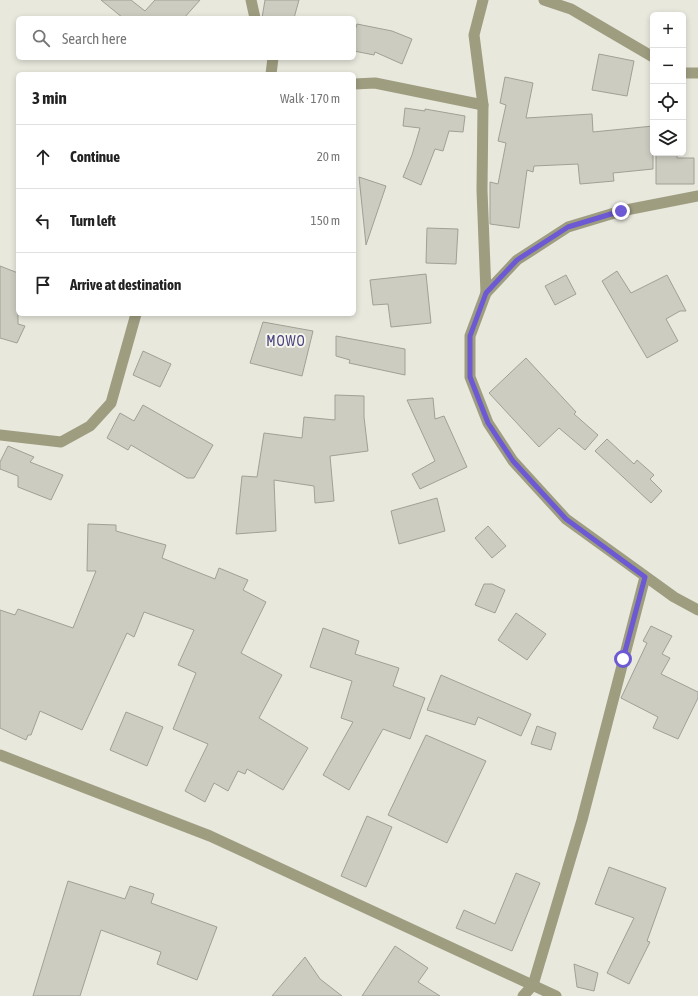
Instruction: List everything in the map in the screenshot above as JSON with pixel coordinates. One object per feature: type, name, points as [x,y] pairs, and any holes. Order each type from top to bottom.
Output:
[{"type":"street","points":[[252,0],[255,16]]},
{"type":"street","points":[[483,0],[474,35],[483,105],[482,190],[486,293],[470,336],[470,377],[488,423],[513,461],[566,519],[674,597],[698,610]]},
{"type":"street","points":[[544,0],[571,9],[650,55]]},
{"type":"street","points":[[271,72],[273,60]]},
{"type":"street","points":[[686,73],[698,73]]},
{"type":"street","points":[[356,84],[375,83],[483,105]]},
{"type":"street","points":[[486,293],[517,260],[568,227],[621,211],[698,196]]},
{"type":"street","points":[[0,435],[61,442],[90,426],[111,403],[135,316]]},
{"type":"street","points":[[523,996],[533,985],[582,820],[645,577]]},
{"type":"street","points":[[0,756],[210,836],[556,996]]},
{"type":"building","points":[[101,0],[131,0],[145,11],[155,0],[200,0],[186,16],[121,16]]},
{"type":"building","points":[[265,0],[299,0],[295,16],[262,16]]},
{"type":"building","points":[[357,24],[392,31],[412,39],[402,64],[375,52],[374,55],[356,51]]},
{"type":"building","points":[[599,54],[634,61],[627,96],[592,90]]},
{"type":"building","points":[[505,77],[533,83],[526,118],[592,114],[593,132],[650,126],[650,156],[653,156],[653,169],[613,173],[614,181],[580,184],[578,164],[534,166],[533,172],[527,170],[519,228],[490,224],[490,182],[498,184],[506,143],[498,141],[506,105],[500,103]]},
{"type":"building","points":[[405,108],[425,111],[425,109],[465,116],[463,132],[449,131],[443,151],[435,149],[421,185],[403,177],[412,155],[420,128],[403,126]]},
{"type":"building","points":[[656,156],[694,158],[694,184],[656,184]]},
{"type":"building","points":[[359,177],[386,186],[366,245]]},
{"type":"building","points":[[427,228],[458,229],[456,264],[426,263]]},
{"type":"building","points":[[0,266],[16,272],[16,316],[18,316],[18,324],[25,326],[17,343],[0,338]]},
{"type":"building","points":[[617,271],[631,293],[667,275],[686,311],[680,311],[666,319],[678,341],[647,358],[602,281]]},
{"type":"building","points":[[426,274],[431,323],[391,327],[388,304],[373,305],[370,280]]},
{"type":"building","points":[[566,275],[576,294],[555,305],[545,286]]},
{"type":"building","points":[[263,322],[313,331],[302,376],[250,363]]},
{"type":"building","points":[[336,336],[405,349],[405,375],[349,363],[350,360],[336,356]]},
{"type":"building","points":[[143,351],[171,364],[160,387],[133,375]]},
{"type":"building","points":[[526,358],[576,412],[574,414],[598,435],[585,450],[559,428],[539,447],[489,393]]},
{"type":"building","points":[[335,395],[364,396],[364,417],[368,451],[330,456],[334,501],[315,503],[314,486],[274,480],[276,531],[236,534],[242,476],[257,477],[264,433],[302,438],[304,417],[335,420]]},
{"type":"building","points":[[433,398],[435,419],[444,416],[467,467],[420,489],[412,474],[435,461],[407,400]]},
{"type":"building","points":[[143,405],[213,445],[194,478],[187,478],[131,445],[128,450],[107,438],[120,413],[134,421]]},
{"type":"building","points":[[607,439],[634,464],[637,460],[654,475],[650,479],[662,491],[651,503],[595,451]]},
{"type":"building","points":[[8,446],[34,457],[30,462],[63,475],[51,500],[18,487],[18,476],[0,469],[0,462]]},
{"type":"building","points":[[437,498],[445,531],[399,544],[391,511]]},
{"type":"building","points":[[88,524],[116,525],[116,531],[166,545],[162,558],[215,579],[219,568],[248,580],[243,590],[266,602],[241,653],[282,675],[259,718],[308,748],[283,790],[247,769],[245,774],[238,771],[228,791],[214,783],[205,802],[185,791],[208,744],[173,729],[196,673],[178,665],[194,630],[144,612],[134,637],[127,633],[82,730],[40,711],[31,735],[28,735],[26,740],[0,728],[0,610],[15,615],[18,609],[73,628],[96,571],[87,571]]},
{"type":"building","points":[[488,526],[506,546],[492,558],[475,538]]},
{"type":"building","points":[[484,584],[492,584],[505,590],[495,613],[475,605]]},
{"type":"building","points":[[516,613],[546,634],[527,660],[498,640]]},
{"type":"building","points":[[651,626],[672,636],[662,654],[670,658],[661,674],[698,692],[698,698],[678,739],[653,728],[658,717],[621,698],[647,643],[643,641]]},
{"type":"building","points":[[323,628],[359,641],[355,654],[399,668],[393,686],[425,698],[410,739],[383,729],[349,790],[323,775],[353,722],[341,718],[352,681],[310,667]]},
{"type":"building","points":[[441,675],[531,714],[521,736],[478,717],[475,725],[427,710]]},
{"type":"building","points":[[126,712],[163,727],[147,766],[110,750]]},
{"type":"building","points":[[537,726],[556,733],[551,750],[531,744]]},
{"type":"building","points":[[426,735],[486,761],[447,843],[388,815]]},
{"type":"building","points":[[367,816],[392,827],[366,887],[341,876]]},
{"type":"building","points":[[609,867],[666,888],[647,941],[650,942],[629,984],[607,973],[634,918],[595,904]]},
{"type":"building","points":[[516,873],[540,883],[512,951],[456,928],[464,910],[495,924]]},
{"type":"building","points":[[68,881],[125,899],[130,886],[154,894],[151,903],[217,927],[197,980],[157,964],[161,952],[101,930],[80,996],[33,996]]},
{"type":"building","points":[[395,946],[428,968],[418,982],[440,996],[362,996]]},
{"type":"building","points":[[305,957],[320,979],[342,996],[272,996]]},
{"type":"building","points":[[574,964],[598,973],[594,991],[577,987]]},
{"type":"district","name":"MOWO","points":[[286,341]]},
{"type":"route","points":[[621,211],[568,227],[517,260],[486,293],[470,336],[470,377],[488,423],[513,461],[566,519],[645,577],[623,659]]}]
